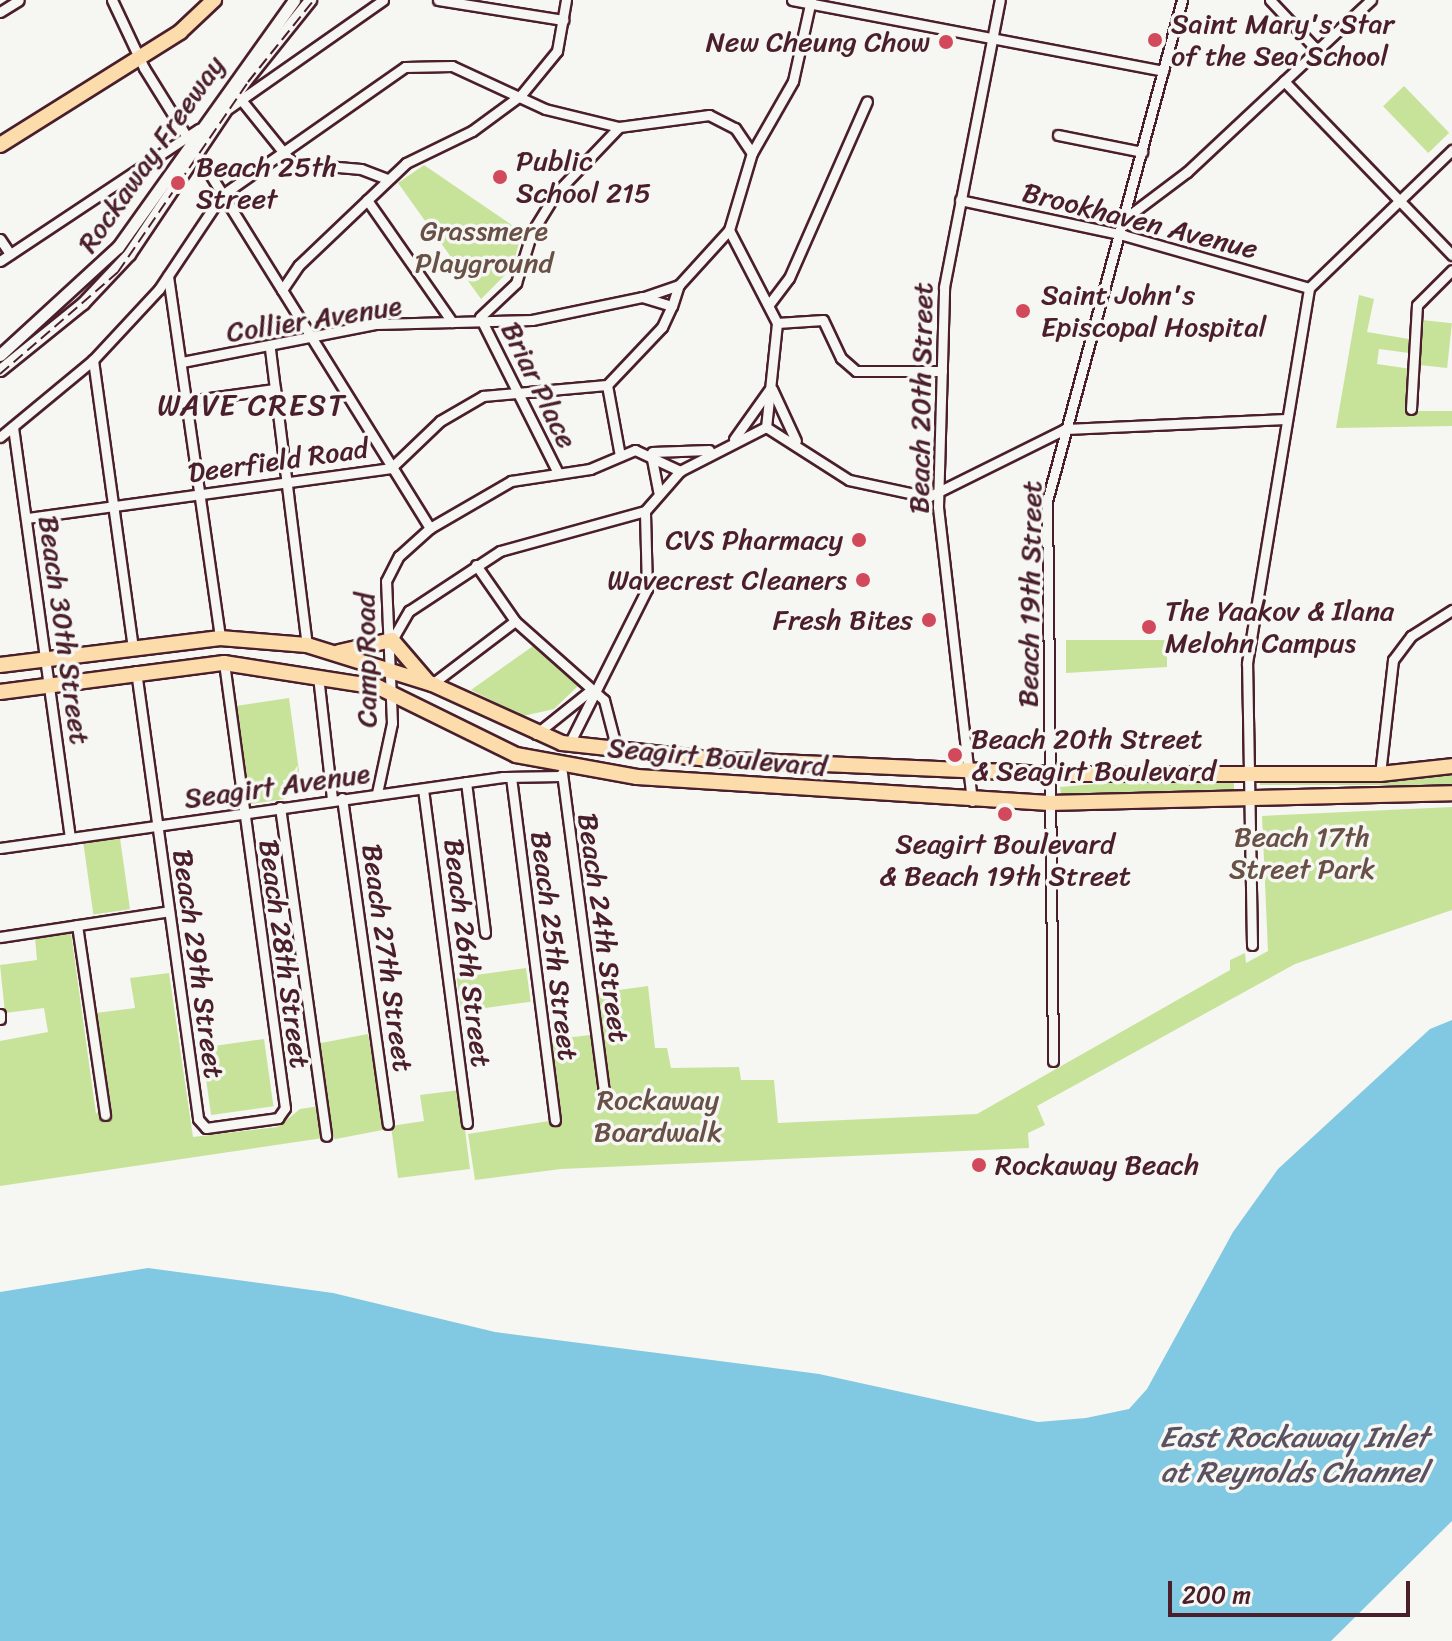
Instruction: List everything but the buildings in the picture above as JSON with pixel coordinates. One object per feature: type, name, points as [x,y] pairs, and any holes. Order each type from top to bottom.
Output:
[{"type":"main road","points":[[0,145],[139,58],[214,0]]},
{"type":"main road","name":"Seagirt Boulevard","points":[[0,665],[220,638],[307,645],[339,652],[430,684],[536,734],[569,744],[617,750],[968,772],[1050,774],[1380,774],[1452,766]]},
{"type":"main road","points":[[339,652],[392,640],[430,684]]},
{"type":"main road","name":"Seagirt Boulevard","points":[[0,692],[136,671],[224,663],[319,672],[393,692],[481,741],[562,772],[972,801],[1049,803],[1452,793]]},
{"type":"street","points":[[0,12],[19,0]]},
{"type":"street","points":[[112,0],[139,58],[187,140],[430,528]]},
{"type":"street","name":"Rockaway Freeway","points":[[0,355],[101,268],[187,140],[199,129],[294,0]]},
{"type":"street","name":"Rockaway Freeway","points":[[0,370],[106,280],[225,111],[310,0]]},
{"type":"street","points":[[383,0],[238,97],[280,149],[301,167],[344,166],[387,179]]},
{"type":"street","points":[[438,0],[480,3],[563,20]]},
{"type":"street","points":[[282,290],[387,179],[521,95],[557,51],[566,0]]},
{"type":"street","points":[[792,0],[1163,71]]},
{"type":"street","name":"Beach 20th Street","points":[[972,801],[940,494],[945,270],[1000,0]]},
{"type":"street","name":"Beach 19th Street","points":[[1053,1061],[1047,501],[1065,429],[1123,235],[1182,0]]},
{"type":"street","points":[[1270,0],[1317,50]]},
{"type":"street","points":[[1127,217],[1284,81],[1371,0]]},
{"type":"street","points":[[766,427],[777,323],[770,303],[729,230],[752,153],[793,81],[810,2]]},
{"type":"street","points":[[0,437],[93,360],[168,276],[222,195],[280,149],[385,75],[416,64],[471,71],[545,109],[619,127],[709,115],[735,128],[752,153]]},
{"type":"street","points":[[1284,81],[1452,255]]},
{"type":"street","points":[[770,303],[789,278],[867,101]]},
{"type":"street","name":"Briar Place","points":[[558,473],[480,317],[516,283],[532,232],[556,193],[619,127]]},
{"type":"street","points":[[1058,135],[1142,152]]},
{"type":"street","points":[[0,261],[187,140]]},
{"type":"street","points":[[1252,945],[1247,775],[1252,614],[1309,288],[1452,150]]},
{"type":"street","points":[[367,200],[452,322]]},
{"type":"street","name":"Brookhaven Avenue","points":[[960,200],[1123,235],[1309,288]]},
{"type":"street","name":"Collier Avenue","points":[[642,297],[672,306],[679,285],[729,230]]},
{"type":"street","points":[[0,239],[10,254]]},
{"type":"street","points":[[1411,409],[1417,305],[1452,270]]},
{"type":"street","points":[[168,276],[220,638]]},
{"type":"street","name":"Collier Avenue","points":[[182,362],[314,341],[376,324],[452,322],[480,317],[532,320],[642,297],[679,285]]},
{"type":"street","points":[[620,456],[607,385],[662,327],[672,306]]},
{"type":"street","points":[[777,323],[823,320],[841,358],[856,371],[942,371]]},
{"type":"street","points":[[270,349],[307,645]]},
{"type":"street","points":[[93,360],[133,648]]},
{"type":"street","name":"Deerfield Road","points":[[27,518],[391,468],[463,406],[520,392],[607,385]]},
{"type":"street","points":[[733,441],[771,387]]},
{"type":"street","points":[[771,387],[800,447]]},
{"type":"street","points":[[187,401],[275,389]]},
{"type":"street","points":[[766,427],[876,490],[940,494],[1065,429],[1287,419]]},
{"type":"street","name":"Beach 30th Street","points":[[13,427],[70,838]]},
{"type":"street","points":[[569,744],[594,688],[647,589],[645,511],[658,491],[680,471],[713,450],[766,427]]},
{"type":"street","name":"Camp Road","points":[[377,793],[393,692],[392,640],[386,596],[393,564],[430,528],[497,486],[620,456],[713,450]]},
{"type":"street","points":[[649,452],[680,471]]},
{"type":"street","points":[[649,452],[659,465],[658,491]]},
{"type":"street","points":[[392,640],[409,611],[476,565],[522,542],[645,511]]},
{"type":"street","points":[[476,565],[515,621],[594,688],[617,750]]},
{"type":"street","points":[[386,596],[395,610],[409,611]]},
{"type":"street","points":[[1380,774],[1393,660],[1411,636],[1452,610]]},
{"type":"street","points":[[430,684],[515,621]]},
{"type":"street","name":"Beach 28th Street","points":[[198,1119],[206,1128],[278,1118],[285,1108],[242,812],[224,663]]},
{"type":"street","name":"Beach 29th Street","points":[[136,671],[198,1119]]},
{"type":"street","name":"Beach 27th Street","points":[[319,672],[388,1124]]},
{"type":"street","points":[[536,734],[594,688]]},
{"type":"street","name":"Seagirt Avenue","points":[[0,848],[377,793],[562,772]]},
{"type":"street","name":"Beach 24th Street","points":[[562,772],[604,1094]]},
{"type":"street","name":"Beach 25th Street","points":[[511,777],[555,1120]]},
{"type":"street","points":[[466,782],[485,933]]},
{"type":"street","name":"Beach 26th Street","points":[[423,789],[467,1123]]},
{"type":"street","name":"Beach 28th Street","points":[[280,807],[326,1136]]},
{"type":"street","points":[[0,937],[169,911]]},
{"type":"street","points":[[77,925],[105,1115]]},
{"type":"green space","points":[[1404,86],[1449,133],[1428,153],[1383,106]]},
{"type":"green space","name":"Grassmere Playground","points":[[424,165],[522,232],[512,268],[481,299],[398,183]]},
{"type":"green space","points":[[1359,295],[1374,299],[1367,332],[1409,339],[1409,353],[1379,349],[1377,364],[1411,369],[1409,411],[1452,411],[1452,426],[1336,428]]},
{"type":"green space","points":[[1422,320],[1452,323],[1447,368],[1417,365]]},
{"type":"green space","points":[[1066,640],[1167,640],[1167,667],[1066,673]]},
{"type":"green space","points":[[533,646],[578,686],[554,709],[523,716],[471,690]]},
{"type":"green space","points":[[289,698],[300,778],[283,780],[285,799],[251,804],[235,706]]},
{"type":"green space","points":[[1260,773],[1452,773],[1452,785],[1260,785]]},
{"type":"green space","points":[[1234,782],[1234,794],[1061,794],[1060,787],[1108,783]]},
{"type":"green space","name":"Rockaway Boardwalk","points":[[1452,807],[1452,910],[1295,964],[1037,1106],[1045,1125],[1028,1133],[1029,1148],[561,1169],[475,1180],[468,1134],[562,1119],[550,1040],[590,1035],[602,1098],[612,1097],[597,993],[648,986],[655,1048],[667,1048],[671,1068],[739,1067],[741,1080],[774,1080],[778,1123],[977,1114],[1230,970],[1230,960],[1245,953],[1246,963],[1268,951],[1262,816]]},
{"type":"green space","points":[[120,838],[130,909],[93,914],[83,843]]},
{"type":"green space","points":[[71,933],[96,1114],[108,1102],[96,1013],[135,1008],[130,978],[169,973],[193,1137],[278,1127],[300,1109],[320,1106],[323,1138],[0,1186],[0,1041],[48,1032],[44,1008],[5,1013],[0,965],[37,960],[35,938]]},
{"type":"green space","points":[[526,968],[531,1002],[461,1011],[457,978]]},
{"type":"green space","points":[[368,1034],[387,1129],[334,1139],[316,1044]]},
{"type":"green space","points":[[264,1039],[273,1106],[211,1115],[202,1048]]},
{"type":"green space","points":[[460,1090],[470,1169],[398,1178],[391,1126],[424,1121],[420,1095]]},
{"type":"water","name":"East Rockaway Inlet at Reynolds Channel","points":[[1452,1020],[1452,1521],[1331,1641],[0,1641],[0,1292],[148,1268],[333,1293],[495,1332],[819,1374],[1038,1422],[1086,1418],[1129,1409],[1147,1389],[1233,1232],[1278,1169],[1430,1029]]},
{"type":"railway","points":[[0,374],[118,272],[248,82],[314,0]]},
{"type":"place","name":"Saint Mary's Star of the Sea School","points":[[1155,40]]},
{"type":"place","name":"New Cheung Chow","points":[[946,42]]},
{"type":"place","name":"Public School 215","points":[[500,177]]},
{"type":"place","name":"Beach 25th Street","points":[[178,183]]},
{"type":"place","name":"Saint John's Episcopal Hospital","points":[[1023,311]]},
{"type":"place","name":"CVS Pharmacy","points":[[859,540]]},
{"type":"place","name":"Wavecrest Cleaners","points":[[863,580]]},
{"type":"place","name":"Fresh Bites","points":[[929,620]]},
{"type":"place","name":"The Yaakov & Ilana Melohn Campus","points":[[1149,627]]},
{"type":"place","name":"Beach 20th Street & Seagirt Boulevard","points":[[955,755]]},
{"type":"place","name":"Seagirt Boulevard & Beach 19th Street","points":[[1005,814]]},
{"type":"place","name":"Rockaway Beach","points":[[979,1165]]},
{"type":"district","name":"WAVE CREST","points":[[252,405]]},
{"type":"park label","name":"Beach 17th Street Park","points":[[1302,853]]}]
